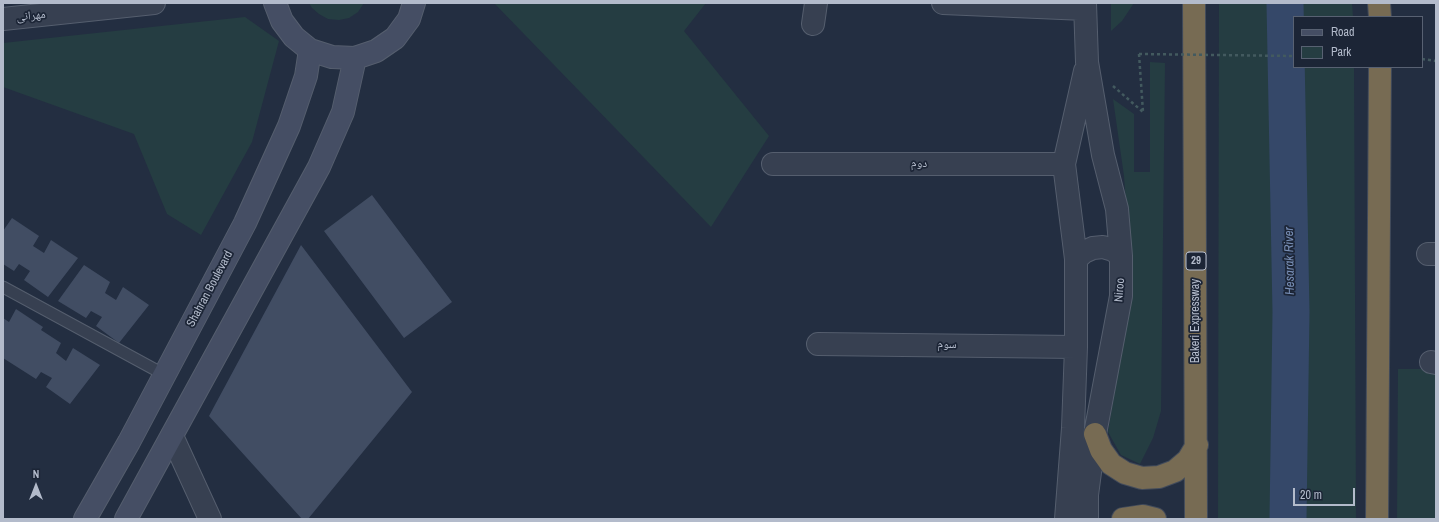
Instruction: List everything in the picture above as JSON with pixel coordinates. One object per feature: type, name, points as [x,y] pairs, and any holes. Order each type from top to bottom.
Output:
[{"type":"highway","name":"Bakeri Expressway","points":[[1194,3],[1197,445],[1196,519]]},
{"type":"highway","points":[[1379,3],[1380,16]]},
{"type":"highway","points":[[1377,519],[1380,68]]},
{"type":"highway","points":[[1095,434],[1101,450],[1111,464],[1125,473],[1142,478],[1159,477],[1175,471],[1188,460],[1197,445]]},
{"type":"highway","points":[[1123,519],[1143,516],[1155,519]]},
{"type":"street","name":"مهرانی","points":[[3,19],[154,3]]},
{"type":"street","points":[[275,3],[282,21],[294,37],[310,50],[332,58],[355,58],[376,51],[395,38],[409,19],[414,3]]},
{"type":"street","points":[[813,24],[816,3]]},
{"type":"street","points":[[943,3],[1085,6]]},
{"type":"street","name":"Niroo","points":[[1085,6],[1087,62],[1103,155],[1117,209],[1121,256],[1121,296],[1095,434],[1088,495],[1087,519]]},
{"type":"street","name":"Shahran Boulevard","points":[[85,519],[129,442],[245,223],[289,126],[306,76],[310,50]]},
{"type":"street","points":[[126,519],[319,167],[343,112],[355,58]]},
{"type":"street","name":"Niroo","points":[[1066,519],[1073,428],[1076,346],[1076,259],[1064,164],[1087,62]]},
{"type":"street","name":"دوم","points":[[773,164],[1064,164]]},
{"type":"street","points":[[1076,259],[1084,252],[1093,248],[1103,247],[1113,250],[1121,256]]},
{"type":"street","name":"سوم","points":[[818,344],[1076,346]]},
{"type":"street","points":[[172,436],[210,519]]},
{"type":"lane","points":[[3,287],[165,375]]},
{"type":"path","points":[[1143,112],[1139,54],[1293,56]]},
{"type":"path","points":[[1423,59],[1436,61]]},
{"type":"green space","points":[[309,3],[364,3],[358,12],[349,18],[339,20],[328,19],[319,14]]},
{"type":"green space","points":[[494,3],[706,3],[684,31],[769,136],[711,227]]},
{"type":"green space","points":[[1111,3],[1134,3],[1122,21],[1111,31]]},
{"type":"green space","points":[[1219,3],[1352,3],[1353,16],[1293,16],[1293,68],[1354,68],[1356,519],[1218,519]]},
{"type":"green space","points":[[245,17],[279,41],[252,142],[201,235],[167,214],[134,134],[3,87],[3,43]]},
{"type":"green space","points":[[1150,62],[1165,63],[1161,411],[1153,438],[1140,464],[1121,455],[1108,432],[1132,286],[1124,176],[1113,99],[1134,114],[1134,172],[1150,172]]},
{"type":"green space","points":[[1398,369],[1436,369],[1436,519],[1397,519]]},
{"type":"building","points":[[372,195],[452,302],[404,338],[324,231]]},
{"type":"building","points":[[12,218],[39,236],[33,246],[44,253],[51,240],[78,258],[48,297],[24,280],[30,271],[19,264],[14,271],[3,264],[3,231]]},
{"type":"building","points":[[301,245],[412,392],[308,519],[302,519],[209,416]]},
{"type":"building","points":[[84,265],[110,282],[105,293],[116,300],[123,287],[149,305],[119,343],[96,326],[102,317],[91,311],[86,318],[58,301]]},
{"type":"building","points":[[16,309],[43,327],[41,330],[61,343],[56,353],[66,361],[73,348],[100,365],[70,404],[46,387],[52,378],[41,372],[36,379],[3,358],[3,318],[9,322]]},
{"type":"waterway","name":"Hesarak River","points":[[1285,3],[1291,312],[1288,519]]}]
